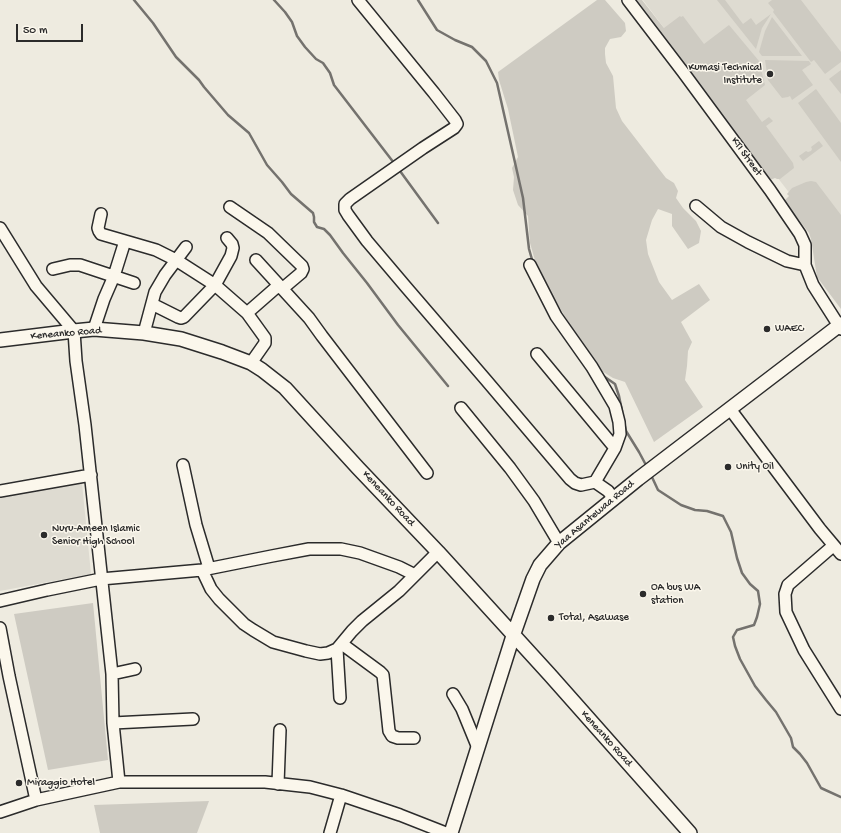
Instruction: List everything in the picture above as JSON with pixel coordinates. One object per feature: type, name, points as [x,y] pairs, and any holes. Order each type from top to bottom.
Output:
[{"type":"street","points":[[358,0],[434,93],[457,124],[454,128],[350,199],[345,204],[345,210],[367,241],[570,479],[581,485],[595,482],[615,448],[620,434],[615,406],[592,367],[556,316],[530,265]]},
{"type":"street","name":"KTI Street","points":[[628,0],[770,190],[800,234],[805,245],[805,265],[813,285],[840,326]]},
{"type":"street","points":[[696,206],[721,227],[748,242],[787,261],[805,265]]},
{"type":"street","points":[[230,207],[268,233],[302,266],[303,269],[301,273],[247,313]]},
{"type":"street","points":[[101,214],[98,228],[101,234],[156,250],[176,260],[215,285],[247,313],[265,338],[265,343],[251,363]]},
{"type":"street","points":[[1,232],[36,286],[74,331],[76,361],[91,475],[112,674],[113,722],[119,782]]},
{"type":"street","points":[[152,304],[181,318],[184,317],[215,285],[231,256],[233,248],[232,244],[227,238]]},
{"type":"street","points":[[94,329],[104,299],[114,276],[124,241]]},
{"type":"street","points":[[144,333],[155,292],[165,275],[186,248]]},
{"type":"street","points":[[256,260],[309,318],[427,473]]},
{"type":"street","points":[[53,269],[70,265],[80,266],[134,283]]},
{"type":"street","name":"Yaa Asantewaa Road","points":[[451,833],[513,636],[533,579],[540,565],[559,543],[638,479],[840,326]]},
{"type":"street","name":"Keneanko Road","points":[[0,340],[94,329],[144,333],[181,339],[222,352],[251,363],[274,379],[285,388],[438,552],[690,833]]},
{"type":"street","points":[[537,354],[615,448]]},
{"type":"street","points":[[461,408],[510,468],[534,501],[559,543]]},
{"type":"street","points":[[730,409],[837,550],[788,585],[785,594],[786,612],[804,650],[841,709]]},
{"type":"street","points":[[183,465],[205,569],[211,589],[244,624],[273,642],[306,652],[320,654],[328,653],[340,647],[362,621],[399,591],[438,552]]},
{"type":"street","points":[[0,491],[91,475]]},
{"type":"street","points":[[595,482],[608,491],[614,499]]},
{"type":"street","points":[[0,601],[47,590],[101,580],[205,569],[309,549],[341,549],[360,552],[399,567],[415,575]]},
{"type":"street","points":[[0,628],[4,677],[36,800]]},
{"type":"street","points":[[340,647],[340,698]]},
{"type":"street","points":[[340,647],[383,675],[389,731],[392,736],[398,738],[414,738]]},
{"type":"street","points":[[112,674],[135,669]]},
{"type":"street","points":[[453,694],[462,710],[478,748]]},
{"type":"street","points":[[113,722],[193,719]]},
{"type":"street","points":[[278,784],[280,730]]},
{"type":"street","points":[[0,812],[36,800],[119,782],[265,782],[310,788],[341,795],[400,815],[446,833]]},
{"type":"street","points":[[330,833],[341,795]]},
{"type":"shaded area","points":[[597,0],[605,0],[625,23],[626,31],[621,37],[610,39],[605,48],[606,63],[613,76],[616,108],[622,121],[666,178],[674,183],[678,191],[676,198],[683,208],[696,221],[701,231],[699,243],[688,249],[672,226],[672,214],[658,209],[652,220],[646,240],[648,254],[659,282],[672,300],[699,284],[710,300],[681,322],[692,342],[688,351],[685,380],[703,407],[654,442],[625,382],[613,378],[600,370],[544,283],[530,243],[528,216],[518,205],[513,190],[514,177],[512,168],[518,157],[508,109],[498,72]]},
{"type":"shaded area","points":[[631,0],[642,0],[664,28],[680,16],[683,16],[704,44],[729,25],[759,61],[765,85],[746,100],[762,122],[769,117],[773,121],[766,126],[793,163],[794,168],[780,179],[775,178],[770,180]]},
{"type":"shaded area","name":"Kumasi Technical Institute","points":[[643,0],[841,0],[841,260],[754,147]]},
{"type":"shaded area","points":[[717,0],[725,0],[743,24],[751,18],[756,25],[771,14],[762,28],[756,49]]},
{"type":"shaded area","points":[[772,0],[801,0],[841,52],[841,62],[825,74],[814,60],[811,62],[773,12],[774,10],[768,3]]},
{"type":"shaded area","points":[[772,17],[802,56],[762,56],[759,52],[765,31]]},
{"type":"shaded area","points":[[765,60],[809,61],[811,64],[802,70],[813,85],[792,100],[790,96],[782,98],[768,80]]},
{"type":"shaded area","points":[[841,70],[841,94],[829,79]]},
{"type":"shaded area","points":[[816,89],[841,123],[841,162],[798,103]]},
{"type":"shaded area","points":[[819,141],[823,146],[803,161],[799,156],[806,151],[811,151],[811,147]]},
{"type":"shaded area","points":[[811,181],[816,182],[841,215],[841,309],[817,277],[809,233],[784,201],[789,196],[787,194],[792,188]]},
{"type":"shaded area","name":"Nuru-Ameen Islamic Senior High School","points":[[82,483],[91,574],[0,591],[0,496]]},
{"type":"shaded area","points":[[93,603],[108,760],[48,770],[14,614]]},
{"type":"shaded area","points":[[209,801],[197,833],[100,833],[94,805]]},
{"type":"waterway","points":[[134,0],[153,23],[176,57],[199,80],[228,115],[249,133],[267,165],[291,194],[313,213],[314,222],[317,227],[324,229],[330,235],[398,325],[448,386]]},
{"type":"waterway","points":[[274,0],[292,22],[297,36],[305,47],[316,59],[323,63],[330,73],[334,85],[394,163]]},
{"type":"waterway","points":[[418,0],[437,30],[472,47],[486,61],[497,83],[523,198],[529,249],[533,263]]},
{"type":"waterway","points":[[400,171],[438,223]]},
{"type":"waterway","points":[[602,375],[615,384],[622,411]]},
{"type":"waterway","points":[[624,422],[626,431],[647,467]]},
{"type":"waterway","points":[[651,475],[658,490],[681,505],[695,510],[707,511],[723,516],[731,532],[742,573],[750,584],[758,591],[760,604],[754,625],[737,630],[733,637],[740,659],[755,686],[776,712],[791,738],[793,747],[807,763],[821,788],[841,797]]},
{"type":"place","name":"Kumasi Technical Institute","points":[[770,74]]},
{"type":"place","name":"WAEC","points":[[767,329]]},
{"type":"place","name":"Unity Oil","points":[[728,467]]},
{"type":"place","name":"Nuru-Ameen Islamic Senior High School","points":[[44,535]]},
{"type":"place","name":"OA bus WA station","points":[[643,594]]},
{"type":"place","name":"Total, Asawase","points":[[551,618]]},
{"type":"place","name":"Miraggio Hotel","points":[[19,783]]}]
